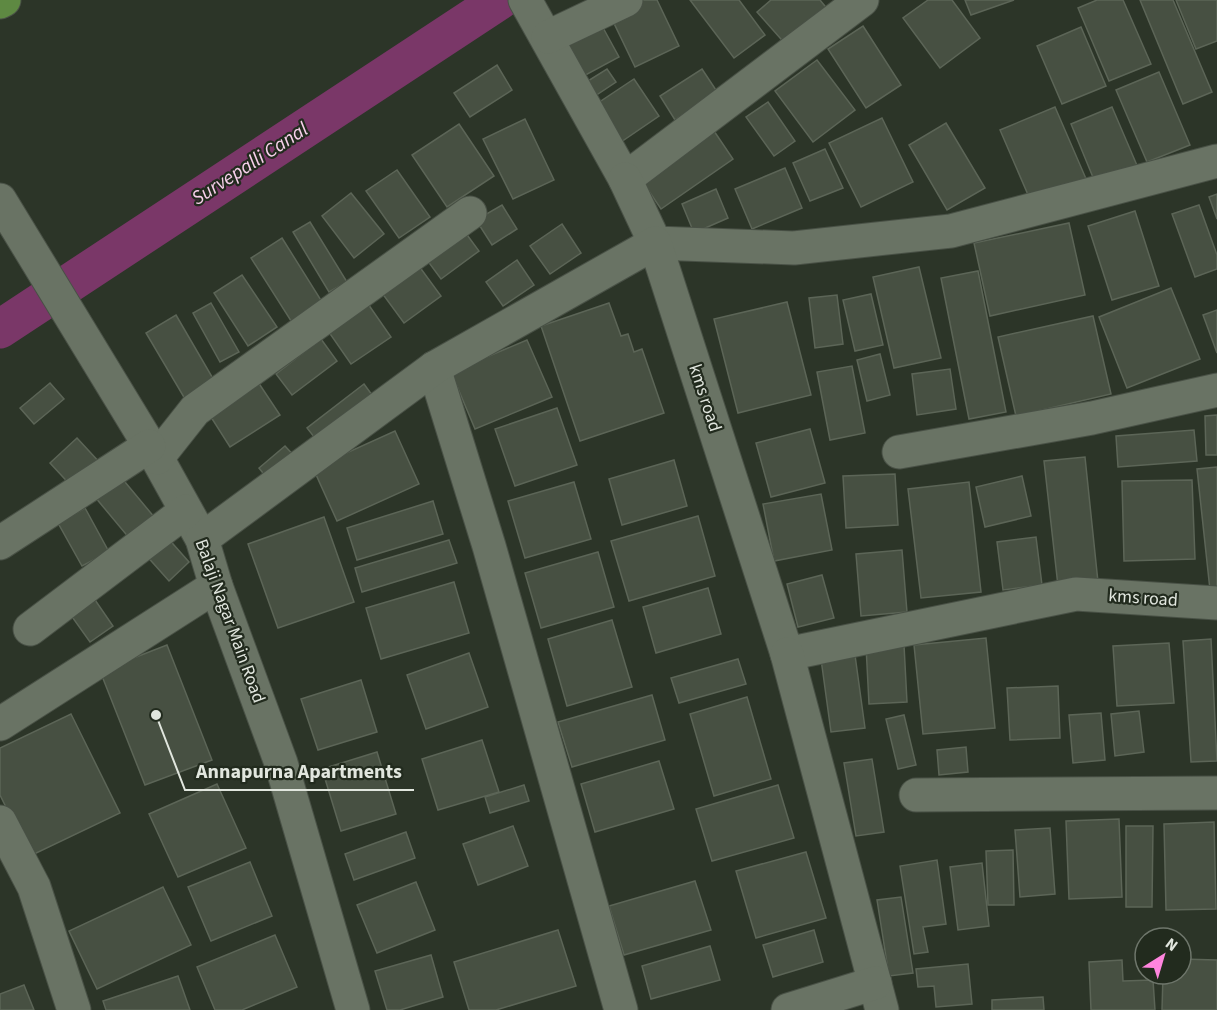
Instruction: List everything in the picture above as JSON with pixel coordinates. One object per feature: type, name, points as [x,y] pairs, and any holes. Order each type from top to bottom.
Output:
[{"type":"street","name":"kms road","points":[[525,0],[626,179],[655,243],[787,654],[1076,594],[1217,603]]},
{"type":"street","points":[[547,36],[626,0]]},
{"type":"street","points":[[626,179],[862,0]]},
{"type":"street","points":[[202,539],[434,368],[655,243],[794,248],[951,231],[1217,161]]},
{"type":"street","name":"Balaji Nagar Main Road","points":[[0,200],[153,452],[202,539],[216,586],[281,763],[353,1010]]},
{"type":"street","points":[[0,543],[153,452],[195,410],[470,213]]},
{"type":"street","points":[[434,368],[489,546],[621,1010]]},
{"type":"street","points":[[899,452],[1092,418],[1217,390]]},
{"type":"street","points":[[30,629],[186,511]]},
{"type":"street","points":[[0,724],[216,586]]},
{"type":"street","points":[[787,654],[879,997],[788,1010]]},
{"type":"street","points":[[916,795],[1217,793]]},
{"type":"street","points":[[0,822],[34,887],[74,1010]]},
{"type":"building","points":[[642,0],[657,0],[679,46],[635,67],[610,15]]},
{"type":"building","points":[[690,0],[739,0],[765,35],[734,58]]},
{"type":"building","points":[[771,0],[820,0],[829,11],[788,47],[757,12]]},
{"type":"building","points":[[928,0],[952,0],[980,38],[940,68],[903,18]]},
{"type":"building","points":[[965,0],[1014,0],[971,15]]},
{"type":"building","points":[[1097,0],[1123,0],[1151,64],[1109,81],[1078,8]]},
{"type":"building","points":[[1140,0],[1173,0],[1212,92],[1183,104]]},
{"type":"building","points":[[1176,0],[1217,0],[1217,41],[1196,49]]},
{"type":"building","points":[[601,24],[619,57],[580,78],[562,45]]},
{"type":"building","points":[[863,26],[901,85],[866,108],[828,49]]},
{"type":"building","points":[[1081,27],[1106,86],[1062,104],[1037,46]]},
{"type":"building","points":[[817,60],[855,110],[813,142],[775,91]]},
{"type":"building","points":[[497,65],[512,90],[470,117],[454,93]]},
{"type":"building","points":[[607,69],[616,82],[592,98],[583,84]]},
{"type":"building","points":[[702,69],[718,93],[675,120],[660,96]]},
{"type":"building","points":[[1159,72],[1190,145],[1147,162],[1116,90]]},
{"type":"building","points":[[634,79],[659,116],[621,142],[595,105]]},
{"type":"building","points":[[768,102],[795,141],[774,156],[746,117]]},
{"type":"building","points":[[1055,107],[1087,181],[1032,204],[1000,130]]},
{"type":"building","points":[[1112,107],[1139,170],[1097,187],[1071,124]]},
{"type":"building","points":[[882,118],[913,182],[861,207],[829,143]]},
{"type":"building","points":[[525,119],[554,180],[513,199],[483,139]]},
{"type":"building","points":[[946,123],[985,188],[947,210],[909,145]]},
{"type":"building","points":[[459,124],[494,176],[447,207],[412,155]]},
{"type":"building","points":[[712,128],[733,159],[661,209],[640,178]]},
{"type":"building","points":[[825,149],[843,188],[810,201],[793,163]]},
{"type":"building","points":[[785,168],[802,208],[752,229],[735,189]]},
{"type":"building","points":[[397,170],[430,217],[399,238],[366,191]]},
{"type":"building","points":[[716,189],[728,218],[694,233],[682,204]]},
{"type":"building","points":[[351,193],[384,234],[354,258],[322,216]]},
{"type":"building","points":[[1217,194],[1217,219],[1209,197]]},
{"type":"building","points":[[502,205],[517,229],[492,245],[476,220]]},
{"type":"building","points":[[1199,205],[1217,255],[1217,269],[1195,277],[1172,214]]},
{"type":"building","points":[[1135,211],[1159,286],[1112,300],[1088,226]]},
{"type":"building","points":[[310,222],[347,282],[329,292],[293,232]]},
{"type":"building","points":[[1069,223],[1085,295],[990,316],[974,243]]},
{"type":"building","points":[[562,224],[581,253],[550,274],[530,246]]},
{"type":"building","points":[[462,228],[479,251],[441,279],[424,256]]},
{"type":"building","points":[[282,238],[324,305],[293,324],[251,258]]},
{"type":"building","points":[[517,260],[534,285],[503,306],[486,282]]},
{"type":"building","points":[[416,262],[441,296],[404,323],[379,289]]},
{"type":"building","points":[[919,267],[941,358],[894,368],[873,277]]},
{"type":"building","points":[[978,271],[1006,412],[969,419],[941,278]]},
{"type":"building","points":[[242,275],[277,327],[248,346],[214,293]]},
{"type":"building","points":[[1171,288],[1200,359],[1127,388],[1099,317]]},
{"type":"building","points":[[871,294],[883,345],[855,351],[843,300]]},
{"type":"building","points":[[837,295],[843,344],[815,348],[809,298]]},
{"type":"building","points":[[366,301],[391,337],[351,364],[326,328]]},
{"type":"building","points":[[787,302],[811,395],[738,413],[714,319]]},
{"type":"building","points":[[211,303],[239,352],[220,362],[193,313]]},
{"type":"building","points":[[609,303],[621,336],[628,334],[634,352],[642,349],[664,413],[580,441],[541,326]]},
{"type":"building","points":[[1217,310],[1217,353],[1203,315]]},
{"type":"building","points":[[176,315],[215,382],[185,399],[146,333]]},
{"type":"building","points":[[1093,316],[1111,394],[1016,416],[998,337]]},
{"type":"building","points":[[321,339],[337,361],[292,395],[276,374]]},
{"type":"building","points":[[527,340],[552,397],[475,429],[451,372]]},
{"type":"building","points":[[880,354],[890,395],[867,401],[857,360]]},
{"type":"building","points":[[852,366],[865,433],[830,440],[817,372]]},
{"type":"building","points":[[950,369],[956,409],[917,415],[912,374]]},
{"type":"building","points":[[258,382],[280,415],[230,447],[209,414]]},
{"type":"building","points":[[50,383],[64,399],[34,424],[20,408]]},
{"type":"building","points":[[364,384],[378,403],[322,447],[307,428]]},
{"type":"building","points":[[557,408],[577,465],[515,486],[495,429]]},
{"type":"building","points":[[1217,415],[1217,455],[1206,455],[1205,416]]},
{"type":"building","points":[[810,429],[825,483],[771,497],[756,443]]},
{"type":"building","points":[[1194,430],[1197,461],[1118,467],[1116,436]]},
{"type":"building","points":[[395,431],[419,484],[337,521],[313,468]]},
{"type":"building","points":[[77,438],[101,464],[74,489],[50,463]]},
{"type":"building","points":[[285,446],[297,459],[270,482],[259,468]]},
{"type":"building","points":[[1085,457],[1098,582],[1058,586],[1044,461]]},
{"type":"building","points":[[674,460],[687,506],[622,525],[609,479]]},
{"type":"building","points":[[1217,467],[1217,590],[1210,590],[1197,469]]},
{"type":"building","points":[[895,474],[898,525],[846,528],[843,476]]},
{"type":"building","points":[[120,476],[160,524],[135,545],[95,497]]},
{"type":"building","points":[[1022,476],[1031,516],[985,527],[976,487]]},
{"type":"building","points":[[1192,480],[1195,559],[1124,561],[1122,481]]},
{"type":"building","points":[[574,482],[591,539],[525,558],[508,501]]},
{"type":"building","points":[[969,482],[981,592],[921,598],[908,489]]},
{"type":"building","points":[[821,494],[832,550],[774,561],[763,504]]},
{"type":"building","points":[[433,501],[443,534],[357,560],[347,528]]},
{"type":"building","points":[[85,508],[109,552],[82,566],[58,523]]},
{"type":"building","points":[[698,516],[715,576],[629,601],[611,541]]},
{"type":"building","points":[[324,517],[354,602],[278,628],[248,544]]},
{"type":"building","points":[[166,536],[189,562],[169,581],[145,554]]},
{"type":"building","points":[[1036,537],[1042,585],[1003,590],[997,542]]},
{"type":"building","points":[[449,540],[457,563],[362,592],[355,568]]},
{"type":"building","points":[[902,550],[907,612],[861,616],[856,554]]},
{"type":"building","points":[[598,552],[614,607],[541,628],[525,573]]},
{"type":"building","points":[[822,575],[834,618],[798,627],[787,584]]},
{"type":"building","points":[[454,582],[469,633],[381,659],[366,608]]},
{"type":"building","points":[[708,588],[721,634],[656,653],[643,607]]},
{"type":"building","points":[[93,597],[113,626],[90,642],[70,614]]},
{"type":"building","points":[[612,620],[632,687],[567,706],[548,639]]},
{"type":"building","points":[[986,638],[995,728],[923,734],[914,645]]},
{"type":"building","points":[[1211,639],[1217,761],[1191,762],[1183,641]]},
{"type":"building","points":[[1169,643],[1174,703],[1117,706],[1113,646]]},
{"type":"building","points":[[167,645],[212,760],[145,785],[100,671]]},
{"type":"building","points":[[904,645],[907,702],[869,704],[866,646]]},
{"type":"building","points":[[469,653],[488,707],[426,729],[407,675]]},
{"type":"building","points":[[855,655],[865,728],[831,732],[821,659]]},
{"type":"building","points":[[738,659],[746,684],[679,703],[671,678]]},
{"type":"building","points":[[361,680],[377,732],[318,750],[301,699]]},
{"type":"building","points":[[1058,686],[1060,738],[1010,740],[1007,688]]},
{"type":"building","points":[[652,695],[665,740],[572,767],[558,722]]},
{"type":"building","points":[[747,697],[771,779],[714,796],[690,714]]},
{"type":"building","points":[[1139,711],[1144,752],[1115,756],[1111,714]]},
{"type":"building","points":[[1101,713],[1105,760],[1073,763],[1069,715]]},
{"type":"building","points":[[71,714],[120,813],[30,856],[0,795],[0,748]]},
{"type":"building","points":[[904,715],[916,765],[898,769],[886,719]]},
{"type":"building","points":[[482,740],[499,792],[438,810],[422,759]]},
{"type":"building","points":[[966,747],[968,772],[939,775],[937,750]]},
{"type":"building","points":[[377,752],[396,814],[341,831],[322,769]]},
{"type":"building","points":[[872,759],[884,832],[856,836],[844,763]]},
{"type":"building","points":[[659,761],[674,809],[595,832],[581,784]]},
{"type":"building","points":[[217,784],[246,848],[178,877],[149,814]]},
{"type":"building","points":[[524,785],[529,801],[490,813],[485,797]]},
{"type":"building","points":[[778,785],[794,838],[712,861],[696,809]]},
{"type":"building","points":[[1119,819],[1122,897],[1069,899],[1066,821]]},
{"type":"building","points":[[1214,822],[1216,909],[1166,910],[1164,824]]},
{"type":"building","points":[[513,826],[528,866],[478,885],[463,844]]},
{"type":"building","points":[[1126,826],[1153,826],[1152,907],[1126,907]]},
{"type":"building","points":[[1050,828],[1055,894],[1020,897],[1015,830]]},
{"type":"building","points":[[406,832],[415,858],[354,880],[345,854]]},
{"type":"building","points":[[1013,850],[1014,905],[988,905],[986,851]]},
{"type":"building","points":[[806,852],[826,918],[756,938],[736,871]]},
{"type":"building","points":[[937,860],[946,924],[923,927],[928,952],[914,954],[900,866]]},
{"type":"building","points":[[250,862],[272,916],[211,941],[188,887]]},
{"type":"building","points":[[982,863],[989,926],[958,930],[950,867]]},
{"type":"building","points":[[695,881],[711,930],[624,955],[609,906]]},
{"type":"building","points":[[416,882],[435,930],[377,953],[357,905]]},
{"type":"building","points":[[163,887],[191,945],[97,989],[69,931]]},
{"type":"building","points":[[901,897],[913,973],[889,976],[877,900]]},
{"type":"building","points":[[558,930],[576,986],[496,1010],[469,1010],[454,962]]},
{"type":"building","points":[[814,930],[823,962],[773,977],[763,945]]},
{"type":"building","points":[[275,935],[297,987],[242,1010],[215,1010],[197,967]]},
{"type":"building","points":[[710,946],[720,980],[651,999],[642,966]]},
{"type":"building","points":[[431,955],[443,997],[400,1010],[387,1010],[375,971]]},
{"type":"building","points":[[1193,959],[1217,960],[1217,1010],[1162,1010],[1163,986],[1193,986]]},
{"type":"building","points":[[1122,960],[1123,981],[1133,981],[1133,986],[1153,986],[1155,1010],[1091,1010],[1089,962]]},
{"type":"building","points":[[968,964],[972,1004],[936,1007],[934,986],[918,987],[916,969]]},
{"type":"building","points":[[178,976],[190,1010],[106,1010],[103,1001]]},
{"type":"building","points":[[24,985],[34,1010],[0,1010],[0,994]]},
{"type":"building","points":[[1043,997],[1044,1010],[992,1010],[992,1000]]},
{"type":"waterway","name":"Survepalli Canal","points":[[0,329],[500,0]]},
{"type":"place","name":"Annapurna Apartments","points":[[156,715]]}]
